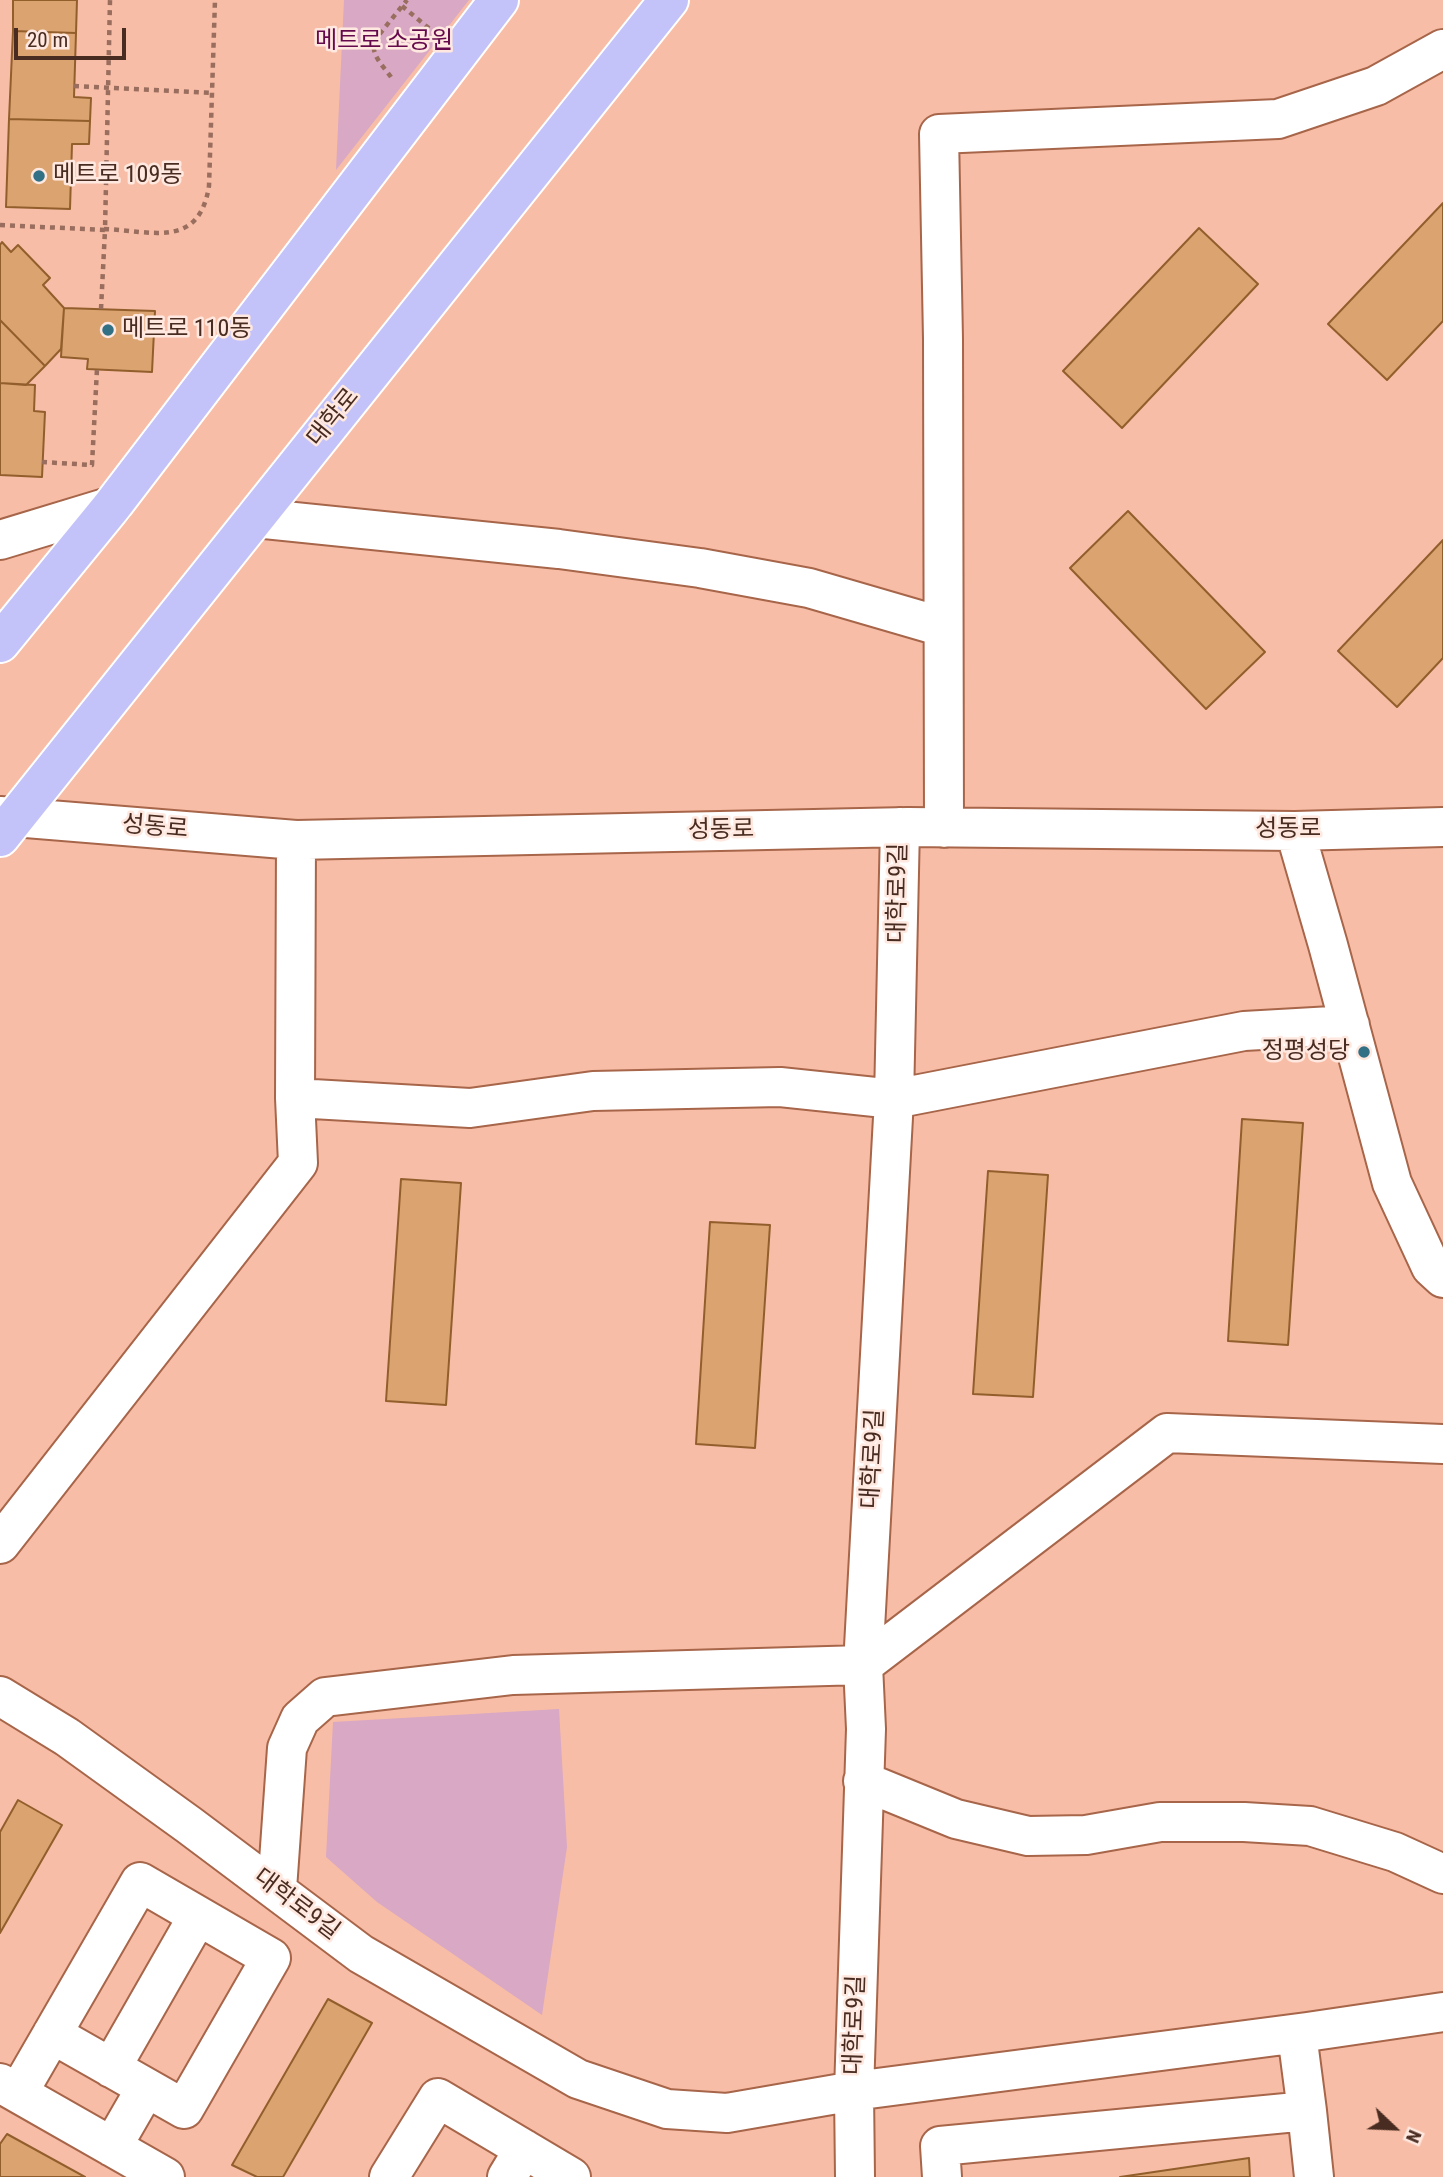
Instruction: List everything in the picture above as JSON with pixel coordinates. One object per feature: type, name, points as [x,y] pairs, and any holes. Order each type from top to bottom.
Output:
[{"type":"main road","points":[[0,643],[112,506],[499,0]]},
{"type":"main road","name":"대학로","points":[[5,823],[255,518],[669,0]]},
{"type":"street","points":[[944,828],[943,339],[939,134],[1278,119],[1376,86],[1443,49]]},
{"type":"street","points":[[0,540],[112,506]]},
{"type":"street","points":[[255,518],[559,549],[700,568],[809,588],[943,627]]},
{"type":"street","name":"성동로","points":[[5,823],[296,840],[900,827],[1295,831],[1443,827]]},
{"type":"street","name":"대학로9길","points":[[855,2177],[854,2091],[866,1729],[863,1665],[894,1100],[900,827]]},
{"type":"street","points":[[1295,831],[1392,1183],[1431,1267],[1443,1278]]},
{"type":"street","points":[[0,1544],[298,1163],[295,1098],[296,840]]},
{"type":"street","points":[[295,1098],[470,1108],[593,1091],[780,1087],[894,1100],[1244,1031],[1350,1025]]},
{"type":"street","points":[[277,1889],[287,1748],[300,1719],[325,1697],[513,1675],[863,1665],[1167,1433],[1443,1444]]},
{"type":"street","name":"대학로9길","points":[[0,1696],[67,1737],[277,1889],[361,1954],[586,2082],[667,2109],[727,2113],[854,2091],[1297,2034],[1443,2012]]},
{"type":"street","points":[[863,1781],[956,1819],[1028,1836],[1086,1835],[1160,1822],[1244,1822],[1310,1826],[1395,1852],[1443,1874]]},
{"type":"street","points":[[52,2034],[184,2109],[271,1958],[140,1882],[52,2034],[9,2088],[166,2177]]},
{"type":"street","points":[[111,2068],[198,1916]]},
{"type":"street","points":[[1297,2034],[1314,2177]]},
{"type":"street","points":[[112,2147],[146,2088]]},
{"type":"street","points":[[389,2177],[438,2098],[515,2163],[571,2177]]},
{"type":"street","points":[[942,2177],[940,2146],[1307,2111]]},
{"type":"path","points":[[100,309],[105,230],[110,0]]},
{"type":"path","points":[[0,225],[177,232],[189,227],[196,220],[203,210],[209,186],[215,0]]},
{"type":"path","points":[[395,82],[376,56],[373,46],[374,41],[407,0]]},
{"type":"path","points":[[402,6],[432,31]]},
{"type":"path","points":[[74,86],[212,93]]},
{"type":"path","points":[[42,462],[92,465],[97,369]]},
{"type":"green space","name":"메트로 소공원","points":[[344,0],[469,0],[336,170]]},
{"type":"green space","points":[[559,1709],[567,1847],[542,2015],[377,1902],[326,1857],[333,1722]]},
{"type":"building","points":[[13,0],[77,0],[76,33],[13,31]]},
{"type":"building","name":"메트로 109동","points":[[13,31],[76,33],[74,97],[91,98],[90,121],[9,119]]},
{"type":"building","name":"메트로 109동","points":[[9,119],[90,121],[89,144],[72,144],[70,209],[6,207]]},
{"type":"building","points":[[1443,203],[1443,321],[1387,380],[1328,324]]},
{"type":"building","points":[[1199,228],[1258,284],[1122,428],[1063,371]]},
{"type":"building","name":"메트로 110동","points":[[2,242],[11,252],[18,245],[50,278],[43,285],[64,308],[61,349],[45,366],[0,320]]},
{"type":"building","name":"메트로 110동","points":[[64,308],[155,311],[152,372],[87,369],[88,359],[61,357]]},
{"type":"building","points":[[0,320],[45,366],[26,385],[0,383]]},
{"type":"building","points":[[0,383],[35,385],[34,411],[45,412],[42,477],[0,475]]},
{"type":"building","points":[[1128,511],[1265,652],[1206,709],[1070,568]]},
{"type":"building","points":[[1443,540],[1443,658],[1397,707],[1338,651]]},
{"type":"building","points":[[1242,1119],[1303,1123],[1288,1345],[1228,1341]]},
{"type":"building","points":[[988,1171],[1048,1175],[1033,1397],[973,1394]]},
{"type":"building","points":[[401,1179],[461,1183],[446,1405],[386,1401]]},
{"type":"building","points":[[710,1222],[770,1225],[755,1448],[696,1444]]},
{"type":"building","points":[[18,1800],[62,1825],[0,1933],[0,1832]]},
{"type":"building","points":[[328,1999],[372,2023],[283,2177],[257,2177],[232,2165]]},
{"type":"building","points":[[7,2134],[85,2177],[0,2177],[0,2144]]},
{"type":"building","points":[[1249,2158],[1250,2177],[1120,2177]]},
{"type":"place","name":"메트로 109동","points":[[39,176]]},
{"type":"place","name":"메트로 110동","points":[[108,330]]},
{"type":"place","name":"정평성당","points":[[1364,1052]]}]
